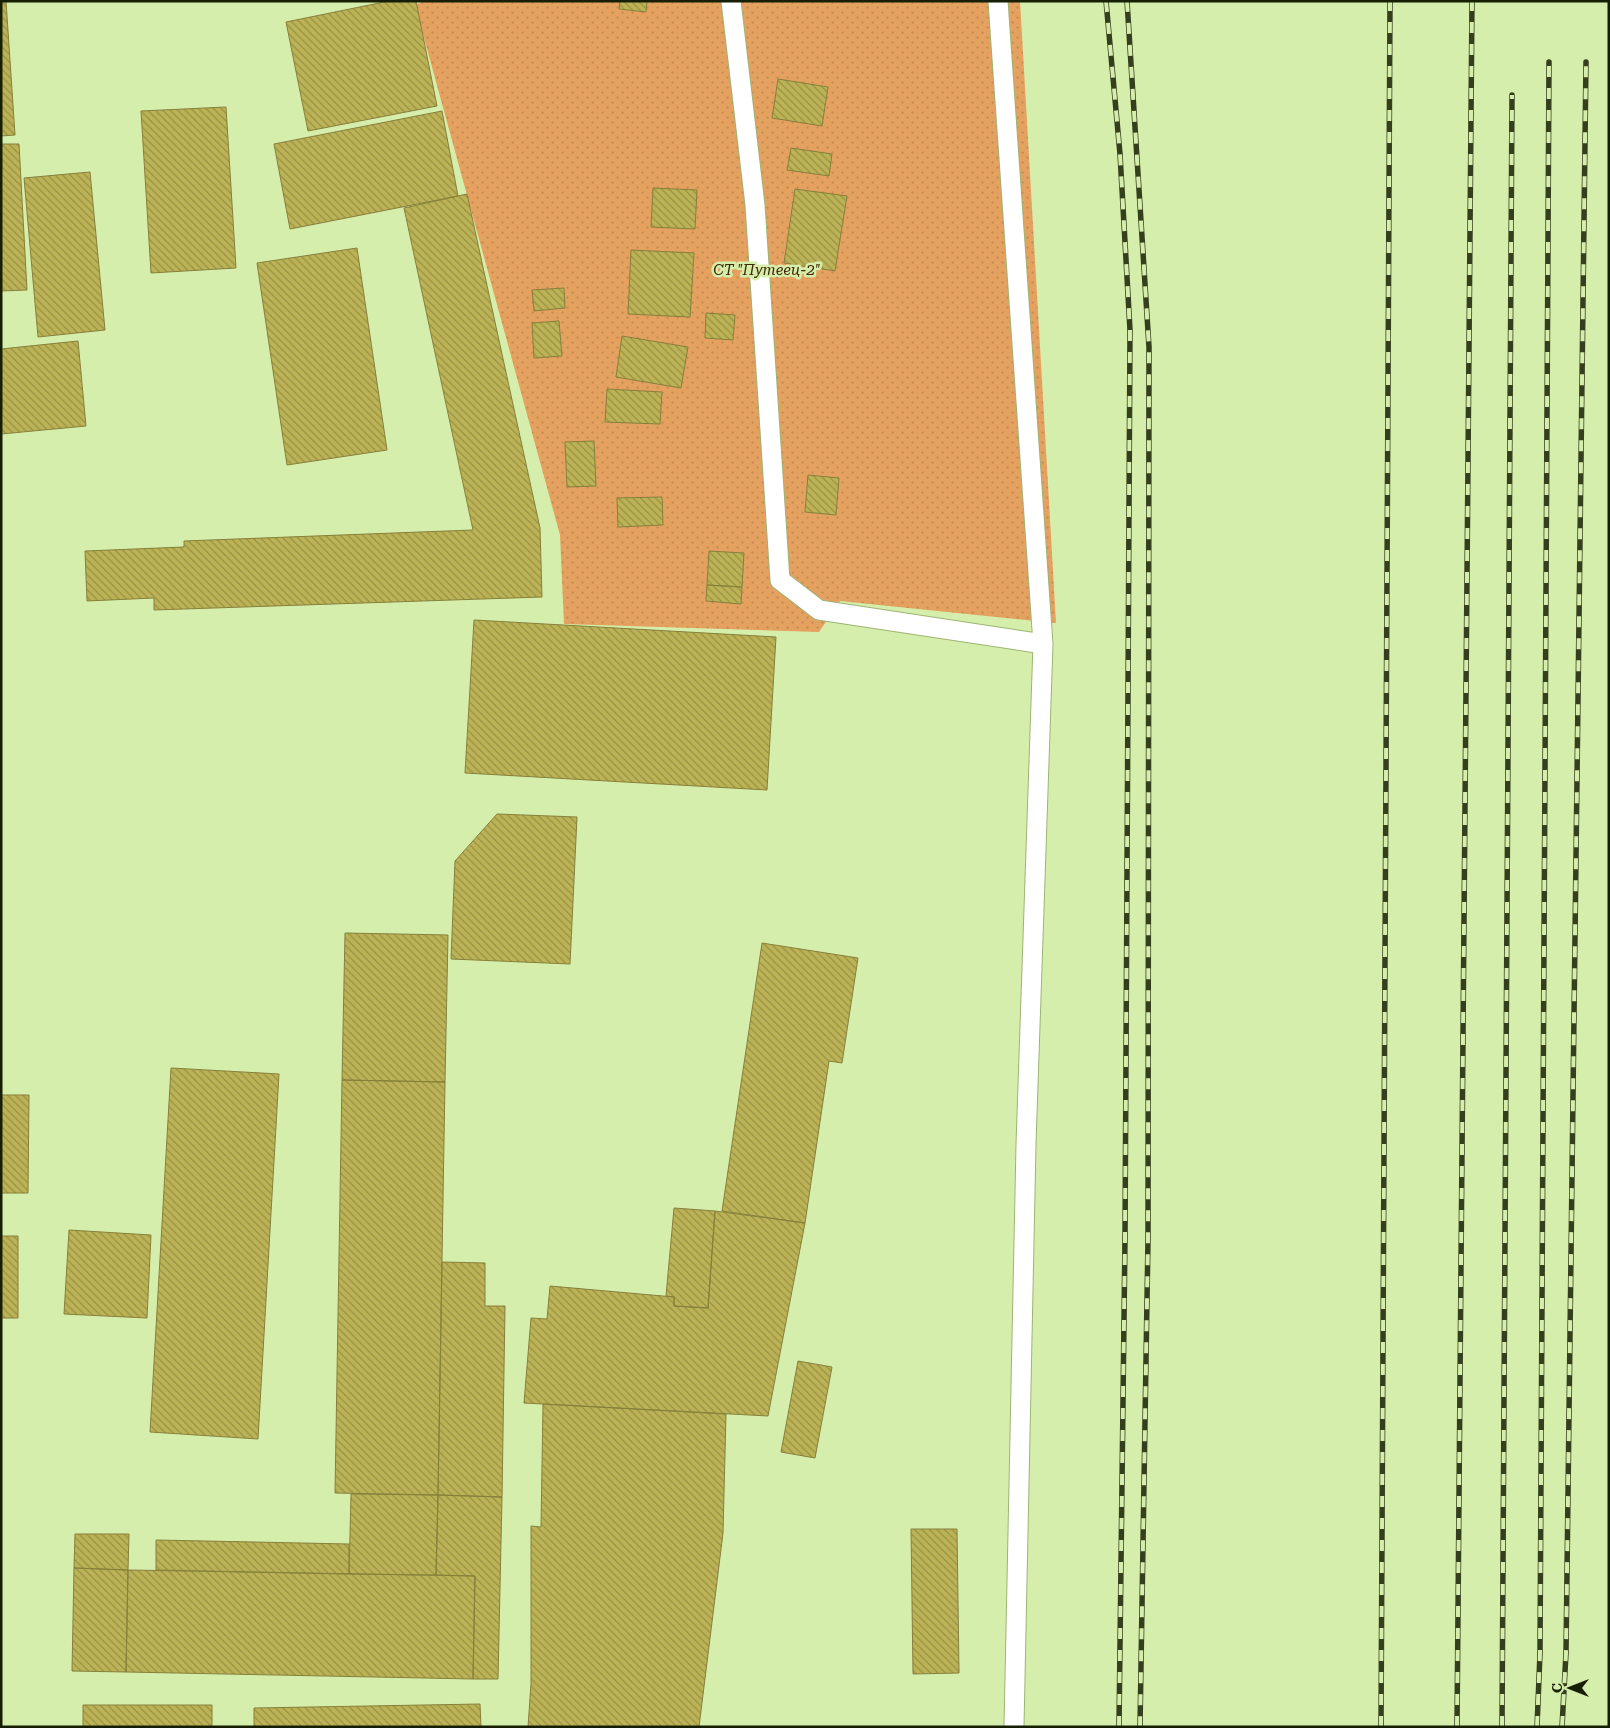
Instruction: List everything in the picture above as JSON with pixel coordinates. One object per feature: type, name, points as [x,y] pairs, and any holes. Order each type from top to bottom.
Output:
[{"type":"lane","points":[[732,1],[755,205],[780,580],[820,610],[1043,644]]},
{"type":"lane","points":[[998,1],[1043,644],[1026,1144],[1014,1727]]},
{"type":"green space","name":"СТ \"Путеец-2\"","points":[[425,1],[1020,1],[1056,623],[840,601],[819,632],[564,624],[560,535],[415,5]]},
{"type":"building","points":[[1,1],[6,1],[15,135],[1,136]]},
{"type":"building","points":[[389,1],[416,1],[437,106],[308,131],[286,22]]},
{"type":"building","points":[[620,1],[647,1],[646,12],[619,9]]},
{"type":"building","points":[[778,79],[828,87],[822,126],[772,118]]},
{"type":"building","points":[[226,107],[236,268],[151,273],[141,111]]},
{"type":"building","points":[[442,111],[458,196],[290,229],[274,144]]},
{"type":"building","points":[[1,144],[19,144],[27,290],[1,291]]},
{"type":"building","points":[[791,148],[832,154],[829,176],[787,170]]},
{"type":"building","points":[[90,172],[105,330],[38,337],[24,178]]},
{"type":"building","points":[[653,188],[697,190],[695,229],[651,227]]},
{"type":"building","points":[[795,189],[847,196],[835,271],[784,263]]},
{"type":"building","points":[[467,194],[540,528],[542,597],[154,610],[154,598],[87,601],[85,551],[184,547],[184,541],[473,530],[404,208]]},
{"type":"building","points":[[357,248],[387,450],[287,465],[257,263]]},
{"type":"building","points":[[631,250],[694,253],[690,317],[628,314]]},
{"type":"building","points":[[564,288],[565,308],[534,311],[532,290]]},
{"type":"building","points":[[706,313],[735,315],[733,340],[705,338]]},
{"type":"building","points":[[559,321],[562,356],[534,358],[532,323]]},
{"type":"building","points":[[622,336],[688,347],[681,388],[616,377]]},
{"type":"building","points":[[78,341],[86,426],[1,434],[1,349]]},
{"type":"building","points":[[607,389],[662,392],[660,424],[605,422]]},
{"type":"building","points":[[594,441],[596,486],[567,487],[565,442]]},
{"type":"building","points":[[808,475],[839,478],[836,515],[805,512]]},
{"type":"building","points":[[662,497],[663,525],[618,527],[617,498]]},
{"type":"building","points":[[709,551],[744,553],[742,587],[707,585]]},
{"type":"building","points":[[707,585],[742,587],[741,604],[706,601]]},
{"type":"building","points":[[474,620],[776,637],[767,790],[465,773]]},
{"type":"building","points":[[497,814],[577,817],[570,964],[451,959],[455,861]]},
{"type":"building","points":[[345,933],[448,935],[445,1082],[342,1080]]},
{"type":"building","points":[[762,943],[858,958],[842,1063],[829,1061],[805,1223],[722,1211]]},
{"type":"building","points":[[171,1068],[279,1074],[258,1439],[150,1432]]},
{"type":"building","points":[[342,1080],[445,1082],[438,1495],[335,1493]]},
{"type":"building","points":[[1,1095],[29,1095],[28,1193],[1,1193]]},
{"type":"building","points":[[674,1208],[715,1211],[708,1308],[674,1306],[674,1297],[666,1296]]},
{"type":"building","points":[[715,1211],[805,1223],[768,1416],[524,1403],[531,1318],[547,1319],[550,1286],[674,1297],[674,1306],[708,1308]]},
{"type":"building","points":[[69,1230],[151,1235],[147,1318],[64,1314]]},
{"type":"building","points":[[1,1236],[18,1236],[18,1318],[1,1318]]},
{"type":"building","points":[[442,1262],[485,1263],[485,1306],[505,1306],[502,1497],[438,1495]]},
{"type":"building","points":[[798,1361],[832,1367],[815,1458],[781,1452]]},
{"type":"building","points":[[543,1404],[726,1414],[723,1533],[699,1727],[528,1727],[531,1684],[531,1526],[541,1527]]},
{"type":"building","points":[[351,1494],[438,1495],[436,1575],[349,1574]]},
{"type":"building","points":[[438,1495],[502,1497],[498,1679],[473,1679],[475,1576],[436,1575]]},
{"type":"building","points":[[911,1529],[957,1529],[959,1673],[913,1674]]},
{"type":"building","points":[[75,1534],[129,1534],[128,1570],[74,1568]]},
{"type":"building","points":[[156,1540],[349,1544],[349,1574],[156,1570]]},
{"type":"building","points":[[74,1568],[128,1570],[126,1672],[72,1671]]},
{"type":"building","points":[[128,1570],[475,1576],[473,1679],[126,1672]]},
{"type":"building","points":[[480,1704],[481,1727],[254,1727],[254,1708]]},
{"type":"building","points":[[83,1705],[212,1705],[212,1727],[83,1727]]},
{"type":"railway","points":[[1106,1],[1120,154],[1130,330],[1125,1238],[1119,1727]]},
{"type":"railway","points":[[1127,1],[1149,347],[1148,1239],[1140,1727]]},
{"type":"railway","points":[[1381,1727],[1390,1]]},
{"type":"railway","points":[[1457,1727],[1472,1]]},
{"type":"railway","points":[[1537,1727],[1540,1653],[1549,62]]},
{"type":"railway","points":[[1562,1727],[1566,1653],[1586,62]]},
{"type":"railway","points":[[1502,1727],[1512,95]]}]
